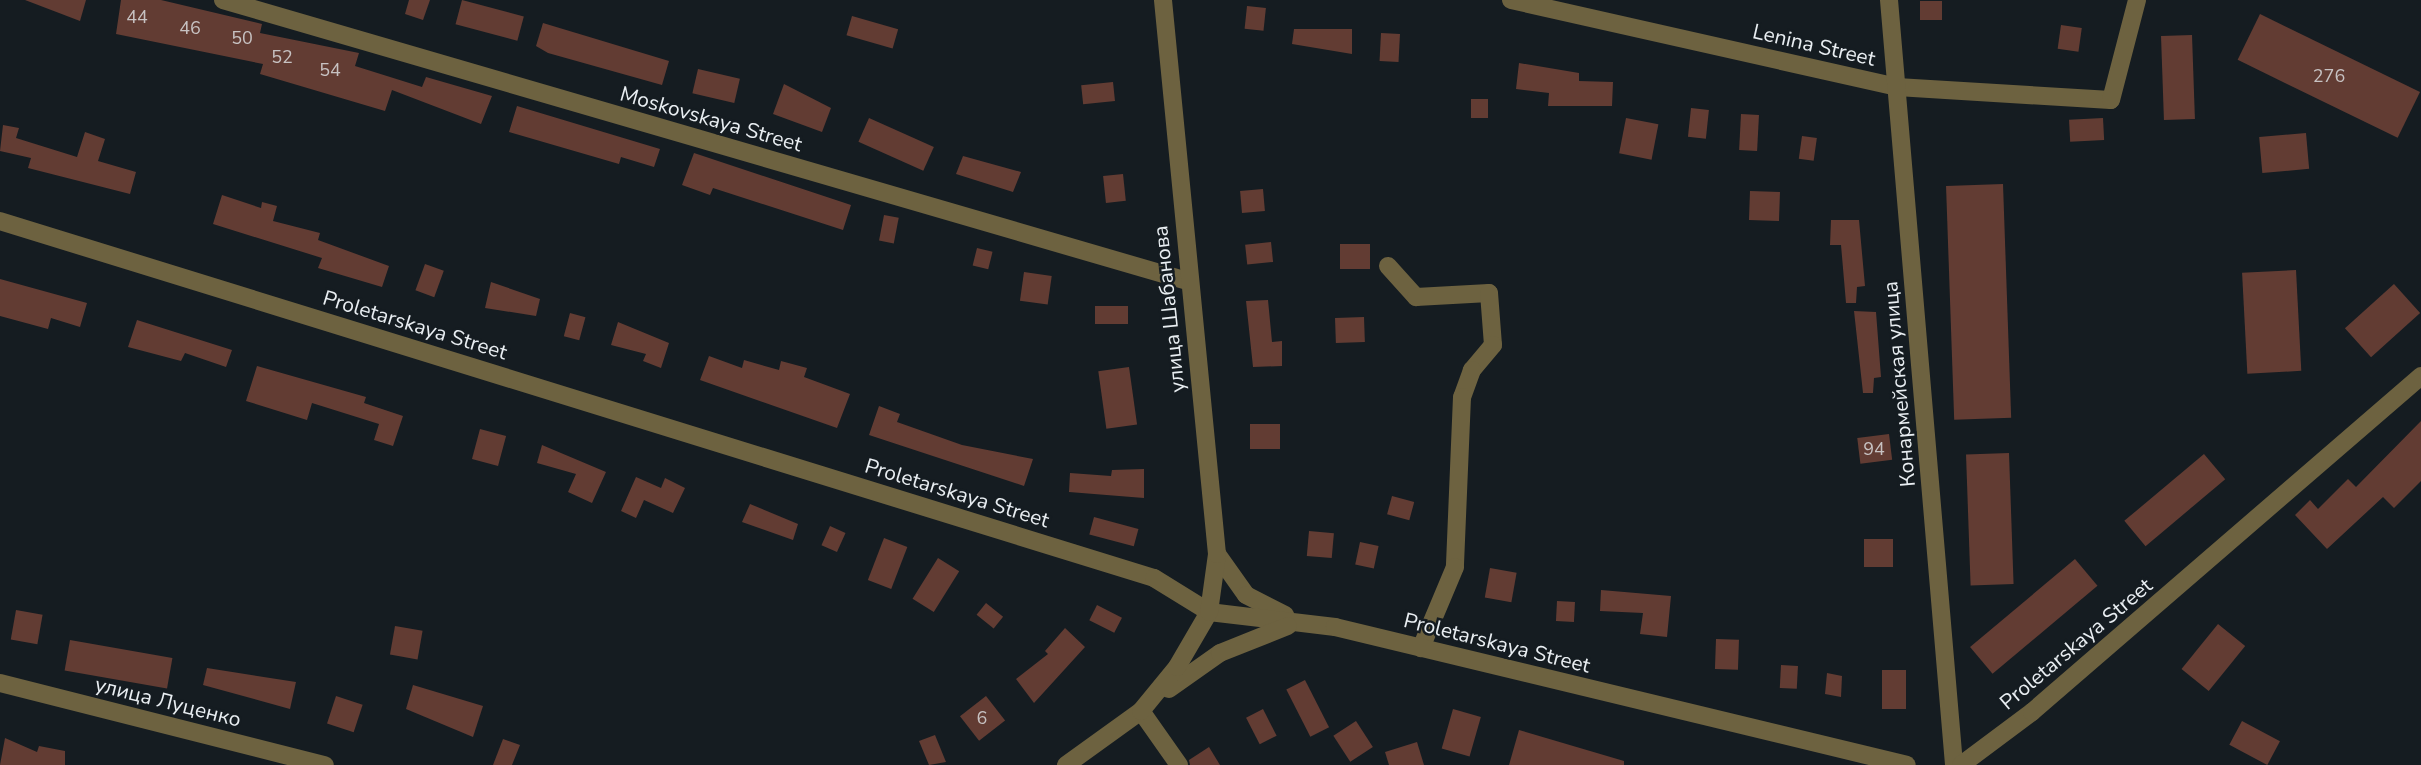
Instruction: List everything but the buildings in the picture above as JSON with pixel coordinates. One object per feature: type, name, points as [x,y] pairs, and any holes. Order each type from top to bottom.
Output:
[{"type":"street","name":"Moskovskaya Street","points":[[223,0],[1186,281]]},
{"type":"street","name":"улица Шабанова","points":[[1163,0],[1186,281],[1217,554],[1209,612]]},
{"type":"street","name":"Lenina Street","points":[[1511,0],[1897,86],[2111,100],[2137,0]]},
{"type":"street","name":"Конармейская улица","points":[[1889,0],[1954,765]]},
{"type":"street","name":"Proletarskaya Street","points":[[0,220],[1154,578],[1209,612],[1305,621],[1907,765]]},
{"type":"street","points":[[1388,266],[1416,297],[1489,293],[1493,345],[1472,370],[1462,397],[1462,529],[1455,567],[1421,648]]},
{"type":"street","name":"Proletarskaya Street","points":[[1961,765],[2217,555],[2421,376]]},
{"type":"street","points":[[1217,554],[1245,595],[1305,621]]},
{"type":"street","points":[[1141,711],[1177,667],[1209,612]]},
{"type":"street","points":[[1066,765],[1220,653],[1305,621]]},
{"type":"street","name":"улица Луценко","points":[[0,683],[325,765]]},
{"type":"street","points":[[1141,711],[1179,765]]}]
